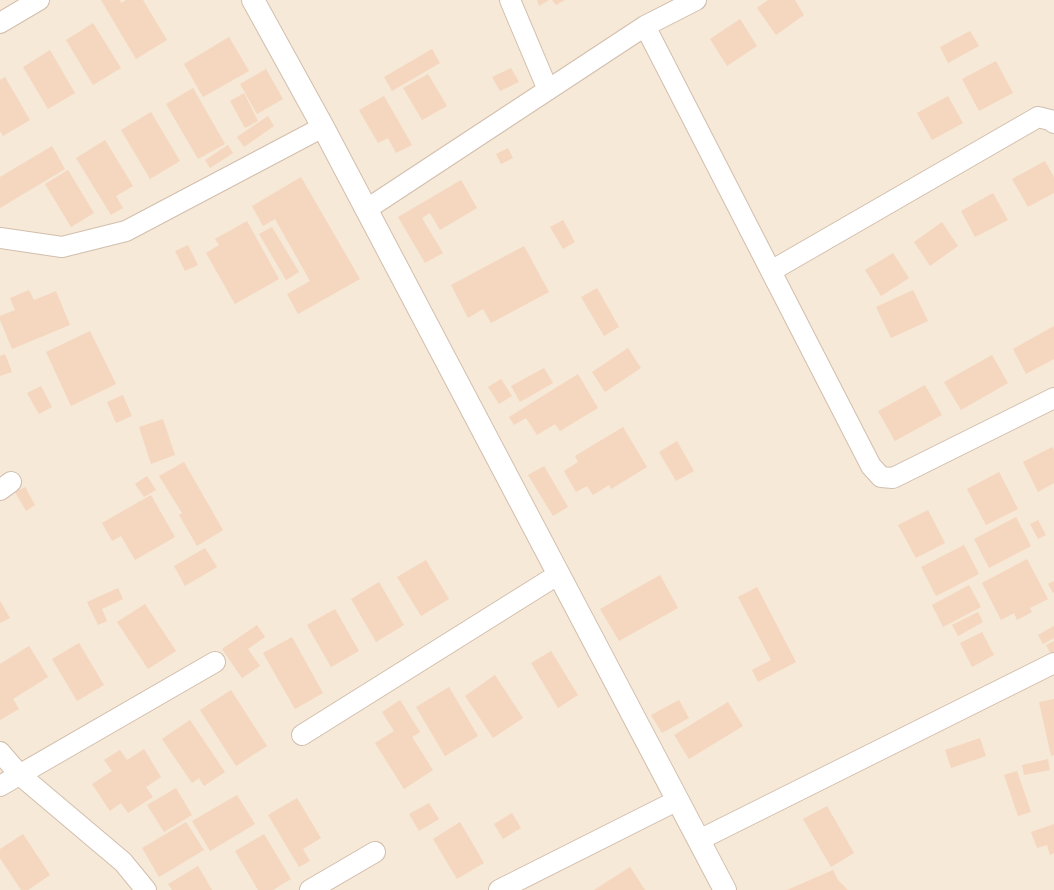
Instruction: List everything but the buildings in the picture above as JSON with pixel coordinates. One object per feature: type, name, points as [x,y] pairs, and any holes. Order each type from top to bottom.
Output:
[{"type":"street","points":[[0,24],[39,0]]},
{"type":"street","points":[[253,0],[367,209],[724,890]]},
{"type":"street","points":[[510,0],[548,90]]},
{"type":"street","points":[[367,209],[646,26],[696,0]]},
{"type":"street","points":[[646,26],[871,466],[881,477],[893,478],[1054,398]]},
{"type":"street","points":[[771,271],[1038,117],[1050,120],[1054,123]]},
{"type":"street","points":[[0,238],[62,247],[126,231],[323,127]]},
{"type":"street","points":[[302,735],[559,574]]},
{"type":"street","points":[[0,786],[215,662]]},
{"type":"street","points":[[699,840],[1054,663]]},
{"type":"street","points":[[0,752],[20,774],[123,862],[146,890]]},
{"type":"street","points":[[499,890],[678,800]]},
{"type":"street","points":[[310,890],[375,852]]},
{"type":"shaded area","points":[[0,0],[1054,0],[1054,890],[0,890]]}]
